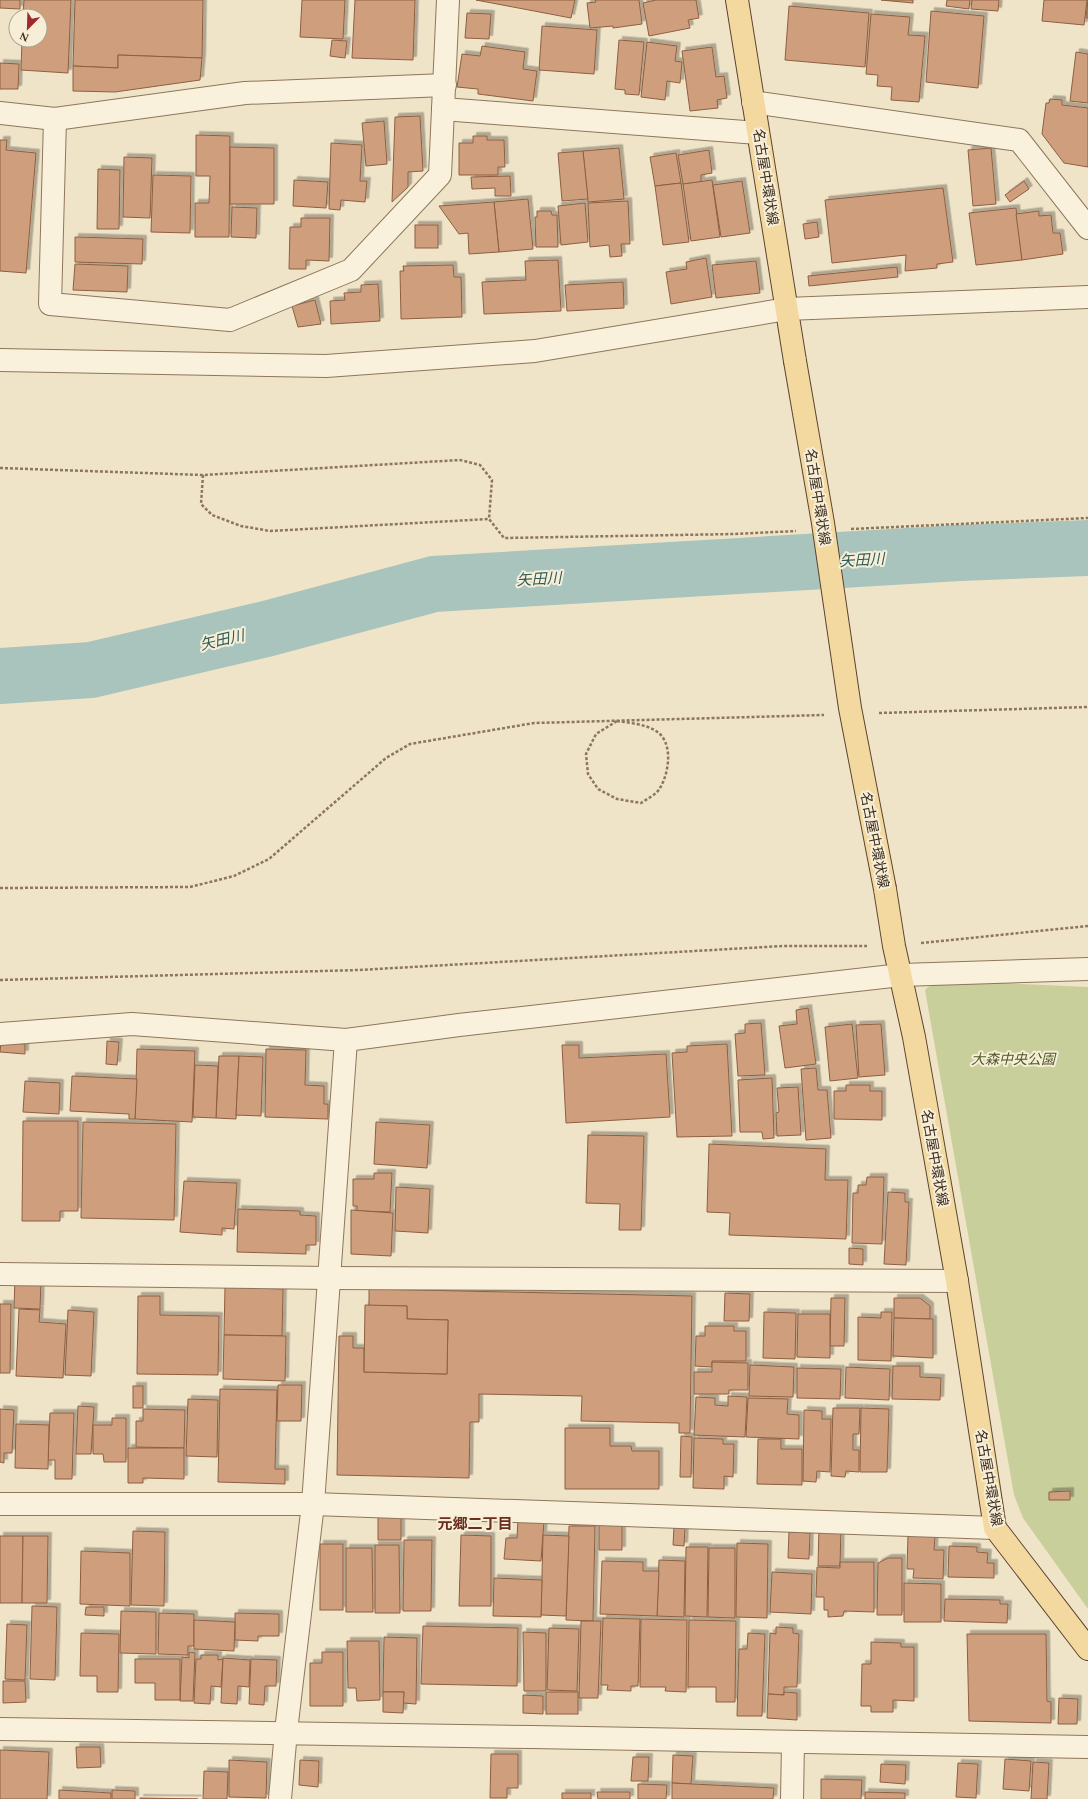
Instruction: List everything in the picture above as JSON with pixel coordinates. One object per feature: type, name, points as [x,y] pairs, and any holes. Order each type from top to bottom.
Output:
[{"type":"main road","name":"名古屋中環状線","points":[[737,0],[795,361],[823,523],[850,708],[885,889],[894,946],[914,1037],[957,1281],[995,1528],[1088,1649]]},
{"type":"street","points":[[55,119],[50,304],[230,320],[351,270],[440,175],[448,0]]},
{"type":"street","points":[[0,113],[55,119],[245,92],[445,85]]},
{"type":"street","points":[[753,102],[1019,140],[1088,228]]},
{"type":"street","points":[[444,109],[758,133]]},
{"type":"street","points":[[0,360],[326,366],[535,351],[787,309],[1088,297]]},
{"type":"street","points":[[0,1034],[132,1024],[346,1040],[459,1025],[901,975],[1088,969]]},
{"type":"street","points":[[280,1799],[286,1731],[313,1504],[346,1040]]},
{"type":"street","points":[[0,1274],[329,1278],[957,1281]]},
{"type":"street","points":[[0,1504],[313,1504],[995,1528]]},
{"type":"street","points":[[0,1729],[286,1731],[793,1743],[1088,1747]]},
{"type":"street","points":[[792,1799],[793,1743]]},
{"type":"path","points":[[0,468],[203,475],[460,460],[480,465],[492,480],[489,519],[504,538],[727,534],[798,531]]},
{"type":"path","points":[[203,475],[201,504],[212,515],[241,526],[270,531],[489,519]]},
{"type":"path","points":[[845,529],[1088,518]]},
{"type":"path","points":[[872,713],[1088,707]]},
{"type":"path","points":[[0,888],[190,887],[234,876],[269,859],[386,758],[410,744],[534,724],[825,715]]},
{"type":"path","points":[[617,721],[639,725],[657,731],[667,745],[668,771],[660,789],[641,803],[617,799],[598,789],[588,774],[586,754],[596,734],[617,721]]},
{"type":"path","points":[[0,980],[359,970],[783,946],[894,946],[1088,926]]},
{"type":"green space","name":"大森中央公園","points":[[936,980],[1088,987],[1088,1609],[1023,1518],[1014,1495],[925,990]]},
{"type":"building","points":[[0,0],[20,0],[20,8],[0,8]]},
{"type":"building","points":[[24,0],[71,0],[68,73],[21,70],[22,48],[48,48],[48,8],[24,8]]},
{"type":"building","points":[[75,0],[203,0],[202,58],[118,55],[118,68],[73,66]]},
{"type":"building","points":[[302,0],[345,0],[343,39],[300,37]]},
{"type":"building","points":[[355,0],[415,0],[413,60],[352,58]]},
{"type":"building","points":[[476,0],[575,0],[571,18]]},
{"type":"building","points":[[595,0],[639,0],[642,24],[613,28],[613,26],[590,28],[587,3],[596,2]]},
{"type":"building","points":[[656,0],[696,0],[699,18],[688,20],[690,28],[649,36],[643,3]]},
{"type":"building","points":[[881,0],[913,0],[913,3]]},
{"type":"building","points":[[947,0],[970,0],[969,9],[946,6]]},
{"type":"building","points":[[972,0],[999,0],[998,11],[971,9]]},
{"type":"building","points":[[1044,0],[1087,0],[1084,25],[1042,21]]},
{"type":"building","points":[[1088,0],[1088,18],[1086,18]]},
{"type":"building","points":[[789,6],[869,13],[865,67],[785,60]]},
{"type":"building","points":[[931,11],[984,16],[978,88],[926,82]]},
{"type":"building","points":[[467,13],[491,14],[489,39],[465,38]]},
{"type":"building","points":[[871,14],[910,17],[908,35],[925,36],[919,102],[891,100],[892,87],[877,86],[878,75],[866,74]]},
{"type":"building","points":[[542,26],[597,30],[594,74],[539,70]]},
{"type":"building","points":[[332,40],[347,41],[345,58],[330,56]]},
{"type":"building","points":[[619,40],[644,42],[639,95],[625,94],[625,90],[615,89]]},
{"type":"building","points":[[647,42],[677,46],[675,61],[682,62],[680,83],[667,81],[665,100],[641,97]]},
{"type":"building","points":[[482,46],[525,52],[523,69],[537,71],[533,101],[478,94],[478,89],[457,87],[462,54],[480,56]]},
{"type":"building","points":[[712,47],[716,77],[724,76],[727,98],[717,100],[718,108],[690,111],[682,51]]},
{"type":"building","points":[[1076,52],[1088,54],[1088,103],[1070,101]]},
{"type":"building","points":[[118,55],[202,58],[200,80],[115,92],[73,91],[73,66],[118,68]]},
{"type":"building","points":[[0,63],[19,64],[18,89],[0,89]]},
{"type":"building","points":[[1050,99],[1062,100],[1062,105],[1088,108],[1088,167],[1064,163],[1042,134],[1046,103],[1049,103]]},
{"type":"building","points":[[420,116],[423,171],[408,172],[408,187],[392,202],[395,117]]},
{"type":"building","points":[[384,121],[387,164],[366,166],[362,123]]},
{"type":"building","points":[[196,135],[230,136],[229,237],[195,237],[195,203],[209,203],[210,176],[196,176]]},
{"type":"building","points":[[473,136],[487,136],[487,140],[504,140],[505,167],[498,167],[498,175],[459,175],[459,143],[473,143]]},
{"type":"building","points":[[0,140],[7,140],[6,150],[36,153],[26,273],[0,271]]},
{"type":"building","points":[[331,143],[362,145],[360,181],[367,181],[365,202],[341,200],[340,210],[329,209]]},
{"type":"building","points":[[230,147],[274,148],[274,204],[230,204]]},
{"type":"building","points":[[619,148],[624,199],[588,202],[583,151]]},
{"type":"building","points":[[991,148],[996,204],[973,206],[968,150]]},
{"type":"building","points":[[709,150],[712,173],[701,175],[701,182],[683,184],[678,155]]},
{"type":"building","points":[[583,151],[588,199],[562,201],[558,153]]},
{"type":"building","points":[[676,153],[681,183],[655,186],[650,157]]},
{"type":"building","points":[[124,157],[152,158],[150,218],[123,217]]},
{"type":"building","points":[[98,169],[120,170],[119,229],[97,229]]},
{"type":"building","points":[[153,175],[191,176],[190,233],[151,232]]},
{"type":"building","points":[[510,176],[511,196],[495,196],[495,188],[472,189],[471,177]]},
{"type":"building","points":[[294,180],[328,182],[326,208],[293,206]]},
{"type":"building","points":[[712,180],[720,237],[691,241],[683,184]]},
{"type":"building","points":[[742,181],[750,233],[721,237],[713,185]]},
{"type":"building","points":[[1024,181],[1029,189],[1010,202],[1005,195]]},
{"type":"building","points":[[681,183],[689,242],[663,245],[655,186]]},
{"type":"building","points":[[943,188],[953,262],[937,264],[937,268],[905,271],[906,255],[832,263],[825,200]]},
{"type":"building","points":[[528,199],[533,249],[499,252],[494,202]]},
{"type":"building","points":[[628,201],[630,244],[621,244],[622,256],[610,257],[609,245],[590,247],[588,203]]},
{"type":"building","points":[[494,202],[499,252],[469,254],[468,233],[459,234],[439,206]]},
{"type":"building","points":[[585,203],[588,242],[561,245],[558,206]]},
{"type":"building","points":[[232,207],[257,208],[256,238],[231,237]]},
{"type":"building","points":[[1016,208],[1022,260],[976,265],[969,213]]},
{"type":"building","points":[[537,211],[551,211],[552,215],[557,215],[558,247],[536,247],[535,217],[537,217]]},
{"type":"building","points":[[1039,211],[1039,216],[1051,215],[1053,233],[1060,233],[1063,254],[1022,260],[1016,214]]},
{"type":"building","points":[[301,218],[330,218],[329,261],[306,260],[306,269],[289,269],[290,227],[301,227]]},
{"type":"building","points":[[817,222],[819,237],[805,239],[803,224]]},
{"type":"building","points":[[415,225],[438,225],[438,248],[415,248]]},
{"type":"building","points":[[75,237],[143,239],[142,264],[75,262]]},
{"type":"building","points":[[706,258],[712,297],[671,304],[666,272],[687,269],[686,262]]},
{"type":"building","points":[[558,260],[561,311],[484,314],[482,282],[526,280],[525,261]]},
{"type":"building","points":[[756,261],[760,293],[716,298],[712,265]]},
{"type":"building","points":[[75,264],[128,266],[127,292],[73,290]]},
{"type":"building","points":[[453,265],[454,277],[461,277],[462,317],[401,319],[400,271],[404,271],[403,266]]},
{"type":"building","points":[[897,267],[898,277],[809,286],[808,276]]},
{"type":"building","points":[[623,282],[624,308],[567,311],[565,285]]},
{"type":"building","points":[[378,284],[380,321],[331,324],[330,301],[345,300],[344,293],[361,292],[361,285]]},
{"type":"building","points":[[315,300],[321,324],[298,327],[292,306]]},
{"type":"building","points":[[808,1008],[816,1064],[785,1068],[779,1026],[797,1024],[796,1010]]},
{"type":"building","points":[[761,1023],[765,1075],[738,1076],[735,1034],[745,1033],[745,1024]]},
{"type":"building","points":[[852,1024],[858,1078],[830,1081],[825,1027]]},
{"type":"building","points":[[881,1024],[885,1075],[859,1077],[856,1025]]},
{"type":"building","points":[[107,1041],[119,1042],[117,1065],[106,1064]]},
{"type":"building","points":[[1,1042],[25,1044],[25,1054],[0,1052]]},
{"type":"building","points":[[727,1044],[732,1136],[677,1137],[672,1053],[687,1052],[687,1046]]},
{"type":"building","points":[[562,1045],[579,1045],[579,1058],[666,1054],[670,1117],[566,1123]]},
{"type":"building","points":[[137,1049],[195,1051],[192,1122],[135,1119]]},
{"type":"building","points":[[266,1049],[306,1050],[305,1085],[324,1086],[324,1104],[328,1104],[328,1119],[265,1117]]},
{"type":"building","points":[[219,1056],[239,1056],[236,1119],[216,1118]]},
{"type":"building","points":[[239,1056],[263,1057],[261,1116],[236,1115]]},
{"type":"building","points":[[195,1065],[218,1066],[216,1118],[193,1117]]},
{"type":"building","points":[[816,1068],[818,1090],[827,1090],[831,1138],[806,1140],[801,1069]]},
{"type":"building","points":[[72,1076],[137,1079],[135,1119],[129,1119],[129,1114],[70,1111]]},
{"type":"building","points":[[772,1078],[774,1138],[763,1139],[762,1132],[740,1132],[738,1080]]},
{"type":"building","points":[[25,1081],[60,1083],[59,1114],[23,1112]]},
{"type":"building","points":[[846,1085],[870,1085],[870,1091],[882,1091],[882,1120],[834,1119],[834,1091],[846,1091]]},
{"type":"building","points":[[798,1087],[801,1135],[777,1136],[776,1113],[779,1112],[777,1088]]},
{"type":"building","points":[[23,1121],[78,1121],[78,1211],[60,1211],[60,1221],[22,1221]]},
{"type":"building","points":[[83,1122],[176,1124],[174,1220],[81,1218]]},
{"type":"building","points":[[376,1122],[430,1125],[427,1168],[374,1164]]},
{"type":"building","points":[[588,1135],[644,1136],[641,1230],[619,1230],[620,1204],[586,1203]]},
{"type":"building","points":[[709,1144],[826,1149],[825,1180],[848,1180],[846,1239],[729,1235],[730,1213],[707,1212]]},
{"type":"building","points":[[374,1173],[392,1173],[390,1212],[357,1211],[357,1206],[353,1206],[353,1179],[374,1179]]},
{"type":"building","points":[[867,1177],[884,1177],[882,1244],[852,1243],[853,1193],[858,1193],[858,1185],[866,1185]]},
{"type":"building","points":[[184,1181],[237,1183],[234,1229],[222,1228],[222,1235],[180,1232]]},
{"type":"building","points":[[396,1187],[430,1189],[428,1233],[395,1231]]},
{"type":"building","points":[[888,1192],[905,1193],[905,1202],[909,1202],[906,1265],[884,1264]]},
{"type":"building","points":[[238,1209],[300,1211],[300,1215],[316,1216],[316,1245],[306,1245],[306,1254],[237,1252]]},
{"type":"building","points":[[351,1210],[393,1213],[391,1256],[351,1254]]},
{"type":"building","points":[[849,1248],[863,1249],[863,1265],[849,1264]]},
{"type":"building","points":[[15,1278],[41,1279],[40,1309],[14,1308]]},
{"type":"building","points":[[225,1287],[283,1289],[282,1336],[224,1335]]},
{"type":"building","points":[[369,1289],[692,1296],[690,1433],[679,1433],[679,1423],[581,1421],[582,1396],[479,1394],[479,1422],[470,1422],[469,1478],[337,1475],[339,1336],[353,1336],[353,1348],[364,1348],[364,1372],[447,1374],[448,1320],[407,1319],[407,1306],[369,1306]]},
{"type":"building","points":[[725,1293],[750,1294],[749,1321],[724,1321]]},
{"type":"building","points":[[138,1296],[160,1296],[160,1315],[219,1316],[218,1375],[137,1374]]},
{"type":"building","points":[[831,1298],[845,1298],[844,1346],[830,1346]]},
{"type":"building","points":[[894,1298],[920,1298],[930,1306],[930,1319],[894,1318]]},
{"type":"building","points":[[0,1304],[11,1304],[10,1373],[0,1373]]},
{"type":"building","points":[[365,1305],[407,1306],[407,1319],[448,1320],[447,1374],[364,1372]]},
{"type":"building","points":[[19,1309],[40,1310],[39,1322],[66,1324],[63,1378],[16,1376]]},
{"type":"building","points":[[68,1310],[94,1312],[91,1376],[65,1375]]},
{"type":"building","points":[[764,1312],[796,1313],[795,1359],[763,1358]]},
{"type":"building","points":[[881,1312],[892,1312],[891,1361],[858,1360],[858,1317],[881,1318]]},
{"type":"building","points":[[798,1314],[830,1314],[830,1358],[797,1357]]},
{"type":"building","points":[[894,1318],[933,1319],[933,1358],[893,1356]]},
{"type":"building","points":[[705,1326],[734,1326],[734,1331],[746,1331],[746,1361],[712,1361],[712,1367],[695,1366],[696,1336],[705,1336]]},
{"type":"building","points":[[224,1335],[286,1336],[285,1381],[223,1379]]},
{"type":"building","points":[[712,1362],[748,1363],[748,1390],[729,1390],[729,1394],[694,1394],[694,1372],[712,1372]]},
{"type":"building","points":[[750,1365],[794,1367],[793,1397],[749,1396]]},
{"type":"building","points":[[893,1366],[920,1366],[920,1377],[941,1378],[940,1400],[892,1399]]},
{"type":"building","points":[[846,1367],[890,1369],[889,1400],[845,1398]]},
{"type":"building","points":[[797,1368],[841,1369],[840,1399],[797,1398]]},
{"type":"building","points":[[278,1385],[302,1385],[301,1421],[277,1421]]},
{"type":"building","points":[[133,1386],[143,1386],[143,1408],[133,1408]]},
{"type":"building","points":[[220,1389],[277,1390],[275,1469],[285,1469],[285,1484],[218,1482]]},
{"type":"building","points":[[728,1396],[747,1397],[745,1437],[694,1435],[696,1397],[715,1398],[715,1405],[728,1406]]},
{"type":"building","points":[[748,1398],[788,1399],[787,1414],[799,1415],[799,1439],[746,1437]]},
{"type":"building","points":[[188,1399],[218,1400],[217,1457],[186,1456]]},
{"type":"building","points":[[78,1406],[94,1407],[91,1454],[76,1454]]},
{"type":"building","points":[[833,1408],[860,1408],[859,1434],[853,1434],[853,1450],[859,1450],[859,1472],[846,1471],[845,1477],[831,1476]]},
{"type":"building","points":[[861,1408],[889,1409],[887,1472],[860,1472]]},
{"type":"building","points":[[0,1409],[14,1410],[12,1453],[4,1453],[4,1463],[0,1462]]},
{"type":"building","points":[[143,1409],[185,1410],[184,1448],[136,1447],[136,1421],[143,1421]]},
{"type":"building","points":[[804,1410],[822,1411],[822,1419],[831,1419],[830,1472],[817,1471],[816,1482],[803,1481]]},
{"type":"building","points":[[50,1413],[74,1413],[72,1479],[55,1479],[55,1460],[48,1460]]},
{"type":"building","points":[[112,1418],[126,1418],[126,1462],[104,1462],[103,1454],[93,1454],[93,1425],[112,1425]]},
{"type":"building","points":[[16,1424],[49,1425],[48,1469],[15,1468]]},
{"type":"building","points":[[565,1428],[610,1428],[610,1446],[631,1446],[632,1451],[659,1451],[659,1489],[565,1489]]},
{"type":"building","points":[[681,1436],[692,1437],[691,1477],[680,1477]]},
{"type":"building","points":[[694,1438],[723,1439],[723,1444],[734,1444],[733,1477],[724,1476],[724,1489],[693,1488]]},
{"type":"building","points":[[758,1439],[781,1439],[781,1449],[802,1449],[802,1485],[757,1484]]},
{"type":"building","points":[[128,1448],[184,1448],[184,1479],[143,1478],[143,1483],[128,1483]]},
{"type":"building","points":[[1070,1491],[1070,1500],[1049,1500],[1049,1492]]},
{"type":"building","points":[[401,1516],[401,1540],[378,1540],[378,1517]]},
{"type":"building","points":[[518,1519],[544,1521],[541,1561],[504,1559],[506,1538],[517,1538]]},
{"type":"building","points":[[599,1522],[622,1523],[622,1550],[599,1550]]},
{"type":"building","points":[[569,1526],[595,1526],[593,1621],[566,1620]]},
{"type":"building","points":[[819,1526],[841,1526],[840,1566],[818,1566]]},
{"type":"building","points":[[674,1527],[685,1527],[684,1546],[673,1545]]},
{"type":"building","points":[[133,1531],[165,1532],[164,1606],[131,1605]]},
{"type":"building","points":[[789,1532],[810,1533],[809,1559],[788,1558]]},
{"type":"building","points":[[461,1535],[491,1536],[491,1606],[459,1606]]},
{"type":"building","points":[[543,1535],[569,1536],[566,1616],[541,1615]]},
{"type":"building","points":[[908,1535],[935,1535],[934,1550],[944,1550],[943,1579],[913,1578],[914,1569],[907,1569]]},
{"type":"building","points":[[0,1536],[23,1536],[22,1603],[0,1603]]},
{"type":"building","points":[[23,1536],[48,1536],[47,1603],[22,1603]]},
{"type":"building","points":[[404,1540],[432,1540],[431,1611],[403,1611]]},
{"type":"building","points":[[737,1543],[768,1544],[767,1618],[736,1617]]},
{"type":"building","points":[[320,1544],[343,1544],[343,1610],[320,1610]]},
{"type":"building","points":[[375,1545],[399,1545],[400,1613],[375,1613]]},
{"type":"building","points":[[949,1546],[977,1547],[977,1552],[988,1553],[987,1563],[994,1563],[994,1578],[948,1577]]},
{"type":"building","points":[[686,1547],[708,1547],[707,1617],[685,1616]]},
{"type":"building","points":[[346,1548],[372,1548],[373,1612],[346,1612]]},
{"type":"building","points":[[709,1548],[735,1548],[735,1618],[708,1617]]},
{"type":"building","points":[[81,1551],[130,1553],[130,1606],[80,1604]]},
{"type":"building","points":[[888,1558],[902,1558],[902,1615],[877,1615],[878,1563]]},
{"type":"building","points":[[659,1560],[685,1561],[684,1617],[657,1616]]},
{"type":"building","points":[[602,1561],[643,1562],[643,1571],[659,1571],[657,1616],[600,1614]]},
{"type":"building","points":[[840,1562],[874,1562],[874,1612],[844,1611],[843,1616],[828,1617],[828,1610],[824,1610],[824,1597],[816,1597],[817,1567],[840,1568]]},
{"type":"building","points":[[772,1572],[812,1574],[811,1614],[770,1612]]},
{"type":"building","points":[[494,1578],[542,1580],[541,1617],[493,1616]]},
{"type":"building","points":[[904,1583],[941,1584],[941,1622],[904,1622]]},
{"type":"building","points":[[945,1599],[1000,1600],[1000,1604],[1008,1604],[1007,1623],[944,1621]]},
{"type":"building","points":[[32,1606],[57,1607],[55,1680],[30,1679]]},
{"type":"building","points":[[86,1607],[104,1607],[104,1616],[85,1615]]},
{"type":"building","points":[[121,1611],[156,1612],[156,1654],[120,1653]]},
{"type":"building","points":[[159,1613],[194,1614],[194,1646],[188,1646],[188,1655],[158,1654]]},
{"type":"building","points":[[235,1613],[279,1614],[279,1636],[258,1636],[258,1641],[235,1640]]},
{"type":"building","points":[[603,1618],[640,1619],[638,1686],[631,1686],[631,1691],[607,1690],[608,1685],[601,1685]]},
{"type":"building","points":[[641,1619],[687,1620],[686,1692],[665,1691],[666,1687],[640,1687]]},
{"type":"building","points":[[194,1620],[235,1622],[234,1651],[194,1649]]},
{"type":"building","points":[[689,1620],[736,1621],[735,1702],[716,1702],[716,1687],[688,1687]]},
{"type":"building","points":[[581,1621],[601,1621],[598,1698],[579,1698]]},
{"type":"building","points":[[7,1624],[27,1625],[25,1680],[5,1679]]},
{"type":"building","points":[[423,1626],[518,1628],[517,1686],[421,1684]]},
{"type":"building","points":[[776,1627],[793,1628],[793,1633],[799,1634],[797,1687],[784,1687],[784,1695],[768,1694],[770,1633],[776,1634]]},
{"type":"building","points":[[549,1628],[579,1629],[577,1691],[547,1690]]},
{"type":"building","points":[[523,1632],[546,1633],[546,1691],[524,1691]]},
{"type":"building","points":[[81,1633],[119,1634],[118,1692],[97,1692],[97,1676],[80,1676]]},
{"type":"building","points":[[748,1633],[765,1634],[762,1716],[737,1716],[739,1649],[747,1649]]},
{"type":"building","points":[[967,1634],[1046,1634],[1047,1701],[1051,1702],[1051,1723],[969,1721]]},
{"type":"building","points":[[384,1637],[417,1638],[416,1704],[403,1703],[404,1692],[383,1692]]},
{"type":"building","points":[[347,1641],[379,1641],[380,1700],[357,1701],[356,1688],[348,1688]]},
{"type":"building","points":[[871,1642],[901,1643],[901,1647],[914,1647],[914,1701],[893,1700],[893,1712],[871,1712],[871,1706],[861,1706],[862,1664],[871,1664]]},
{"type":"building","points":[[189,1652],[195,1653],[193,1701],[180,1701],[182,1657],[189,1658]]},
{"type":"building","points":[[322,1652],[343,1652],[343,1706],[310,1706],[310,1663],[322,1663]]},
{"type":"building","points":[[201,1655],[218,1655],[218,1660],[223,1659],[221,1687],[211,1686],[210,1704],[194,1703],[196,1659],[201,1659]]},
{"type":"building","points":[[223,1658],[250,1660],[249,1687],[238,1686],[237,1704],[221,1703]]},
{"type":"building","points":[[135,1659],[180,1659],[180,1700],[155,1700],[155,1683],[135,1683]]},
{"type":"building","points":[[251,1659],[277,1660],[276,1686],[265,1686],[264,1705],[249,1704]]},
{"type":"building","points":[[3,1681],[25,1681],[26,1702],[3,1703]]},
{"type":"building","points":[[383,1692],[404,1692],[403,1713],[383,1712]]},
{"type":"building","points":[[546,1692],[578,1692],[578,1714],[546,1714]]},
{"type":"building","points":[[784,1692],[797,1693],[797,1720],[767,1718],[768,1694],[784,1695]]},
{"type":"building","points":[[523,1695],[543,1696],[543,1714],[523,1713]]},
{"type":"building","points":[[1059,1698],[1078,1699],[1077,1724],[1058,1724]]},
{"type":"building","points":[[76,1747],[100,1747],[101,1767],[77,1768]]},
{"type":"building","points":[[0,1750],[49,1752],[47,1799],[0,1799]]},
{"type":"building","points":[[491,1754],[518,1754],[518,1788],[507,1788],[507,1798],[490,1798]]},
{"type":"building","points":[[673,1755],[693,1756],[691,1784],[672,1783]]},
{"type":"building","points":[[633,1757],[649,1757],[648,1781],[631,1781]]},
{"type":"building","points":[[1005,1759],[1031,1761],[1029,1791],[1003,1789]]},
{"type":"building","points":[[229,1760],[267,1762],[266,1798],[229,1797]]},
{"type":"building","points":[[300,1760],[319,1761],[318,1787],[299,1785]]},
{"type":"building","points":[[1033,1762],[1049,1763],[1047,1799],[1031,1799]]},
{"type":"building","points":[[958,1763],[978,1764],[976,1798],[956,1797]]},
{"type":"building","points":[[881,1764],[906,1765],[905,1784],[880,1782]]},
{"type":"building","points":[[204,1771],[228,1772],[227,1799],[203,1799]]},
{"type":"building","points":[[821,1779],[862,1780],[861,1799],[821,1799]]},
{"type":"building","points":[[672,1783],[774,1788],[773,1799],[672,1799]]},
{"type":"building","points":[[638,1784],[667,1785],[666,1799],[638,1799]]},
{"type":"building","points":[[59,1790],[111,1793],[111,1799],[59,1799]]},
{"type":"building","points":[[112,1790],[135,1791],[135,1799],[112,1799]]},
{"type":"building","points":[[597,1792],[630,1792],[630,1799],[598,1799]]},
{"type":"building","points":[[865,1792],[905,1793],[905,1799],[865,1799]]},
{"type":"building","points":[[562,1793],[591,1793],[591,1799],[562,1799]]},
{"type":"building","points":[[140,1798],[198,1799],[140,1799]]},
{"type":"waterway","name":"矢田川","points":[[0,676],[91,670],[266,629],[434,584],[959,553],[1088,548]]},
{"type":"district","name":"元郷二丁目","points":[[475,1524]]}]
